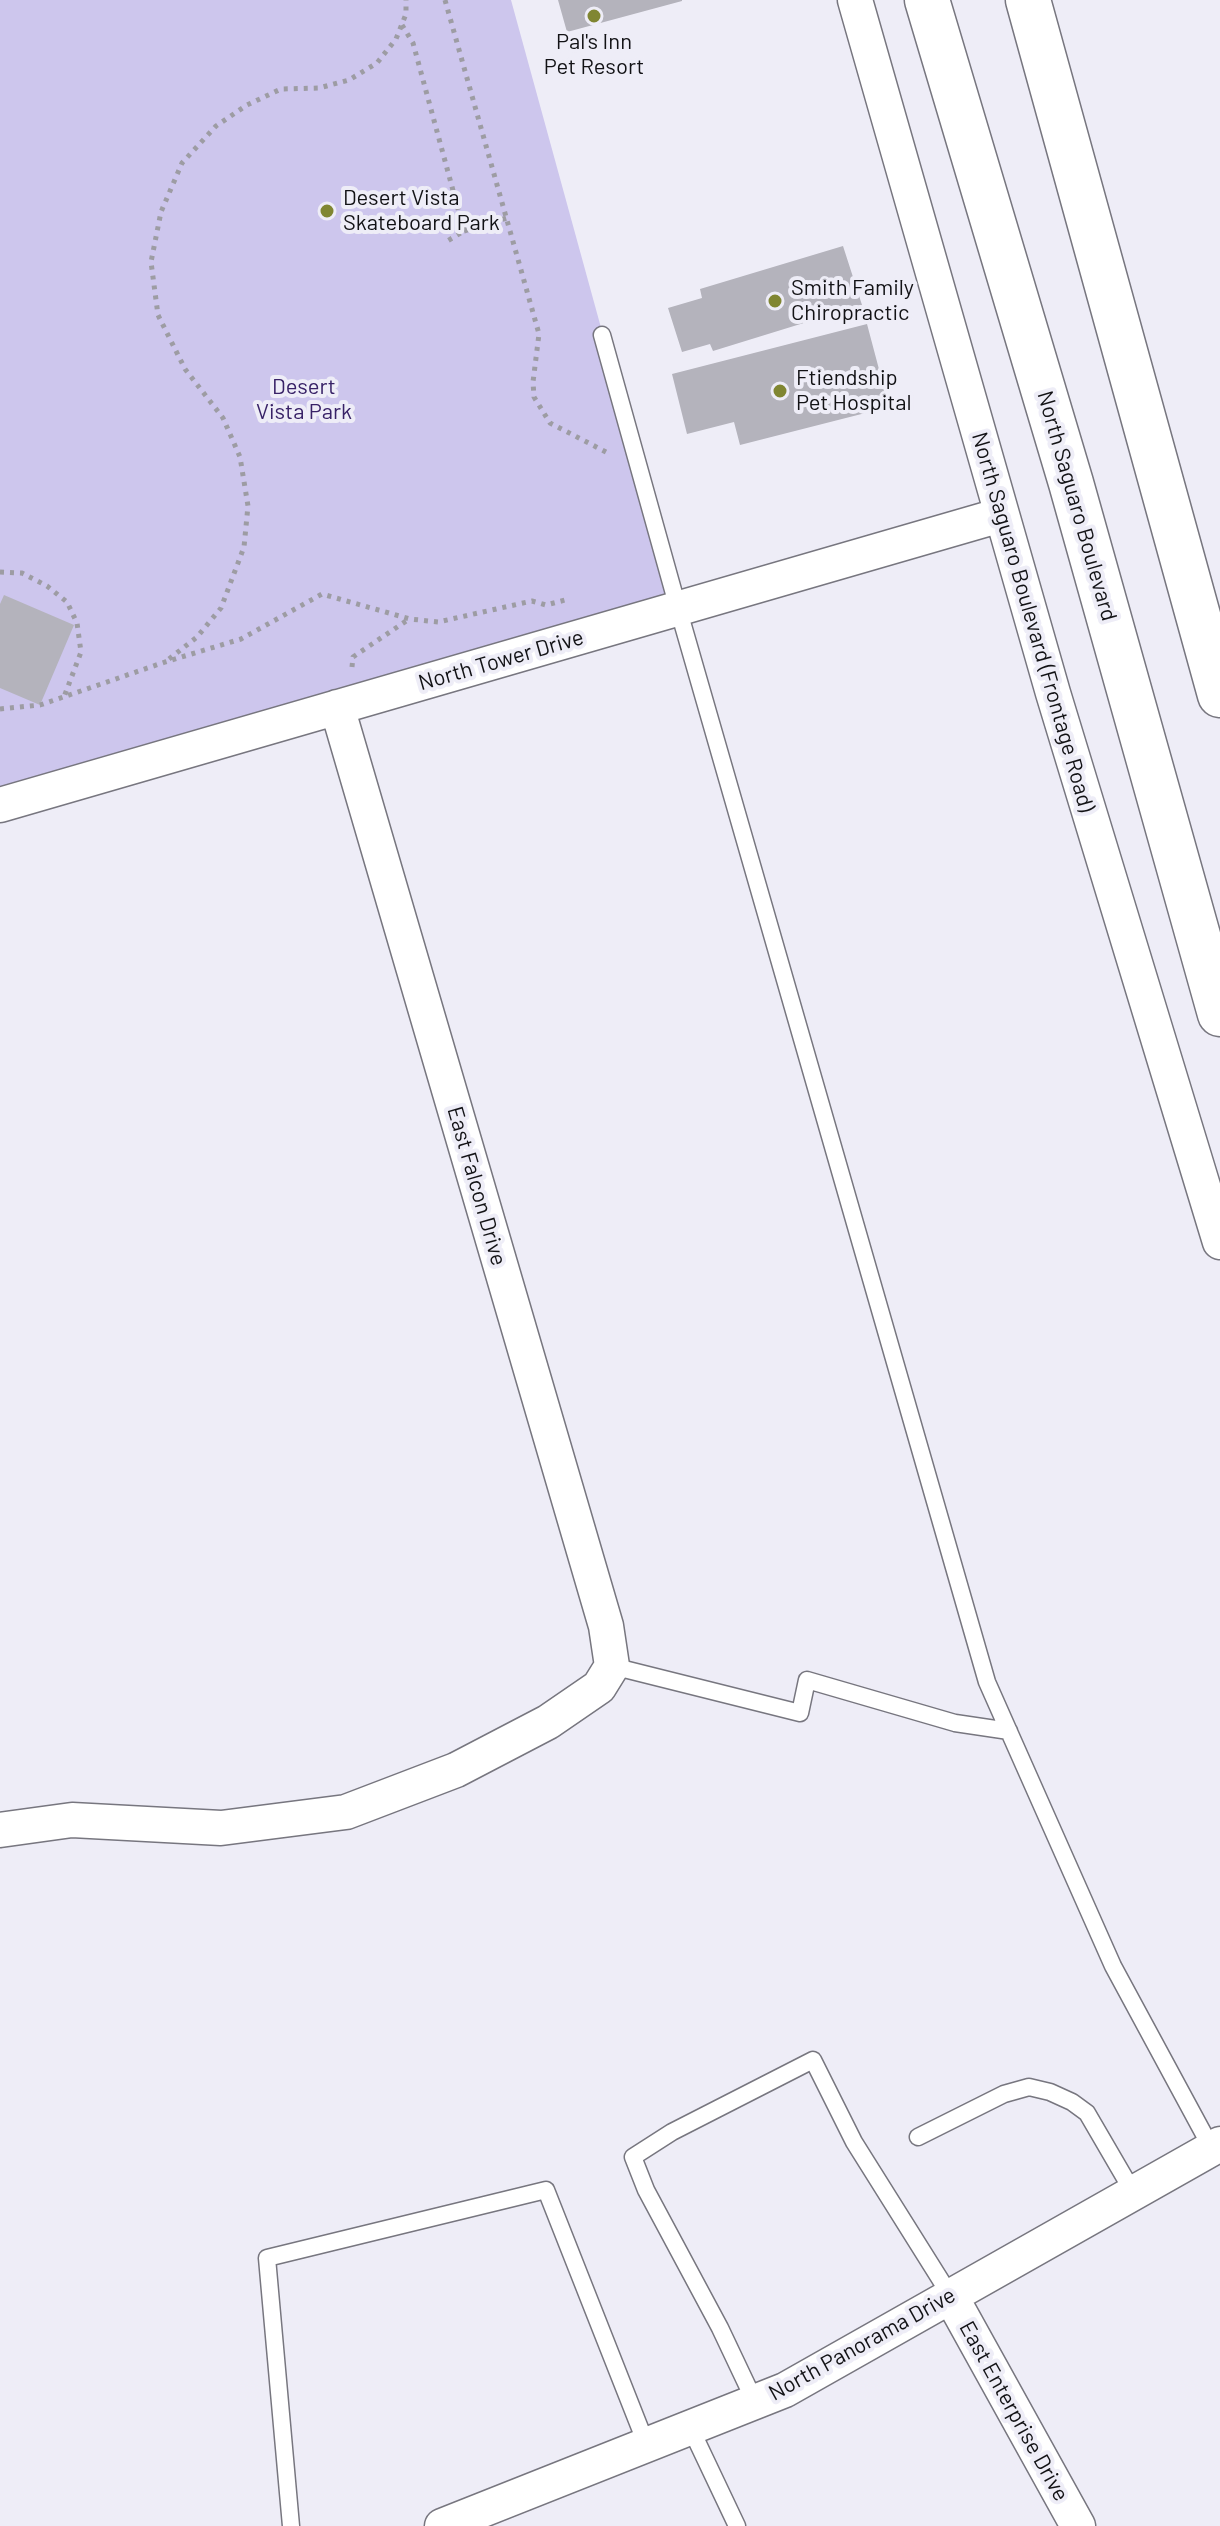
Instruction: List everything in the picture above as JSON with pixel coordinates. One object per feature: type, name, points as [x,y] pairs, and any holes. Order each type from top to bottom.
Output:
[{"type":"main road","name":"North Saguaro Boulevard","points":[[927,0],[1071,483],[1220,1014]]},
{"type":"main road","points":[[1028,0],[1220,695]]},
{"type":"street","name":"North Saguaro Boulevard (Frontage Road)","points":[[855,0],[1053,693],[1220,1242]]},
{"type":"street","name":"North Tower Drive","points":[[0,805],[1001,515]]},
{"type":"street","name":"East Falcon Drive","points":[[337,707],[606,1626],[612,1666]]},
{"type":"street","points":[[0,1830],[72,1820],[221,1828],[346,1812],[456,1770],[548,1722],[599,1687],[612,1666]]},
{"type":"street","name":"North Panorama Drive","points":[[442,2526],[785,2390],[1133,2192],[1217,2151]]},
{"type":"street","name":"East Enterprise Drive","points":[[950,2295],[1078,2526]]},
{"type":"lane","points":[[602,335],[987,1682],[1113,1966],[1217,2151]]},
{"type":"lane","points":[[612,1666],[800,1713],[807,1680],[955,1723],[1009,1731]]},
{"type":"lane","points":[[755,2402],[720,2328],[646,2190],[633,2157],[672,2132],[813,2060],[854,2142],[950,2295]]},
{"type":"lane","points":[[918,2137],[1004,2094],[1029,2087],[1040,2089],[1072,2102],[1087,2113],[1133,2192]]},
{"type":"lane","points":[[291,2526],[267,2258],[546,2190],[647,2446]]},
{"type":"lane","points":[[691,2429],[737,2526]]},
{"type":"path","points":[[165,662],[197,637],[221,608],[244,547],[248,506],[240,457],[223,418],[185,369],[158,315],[151,262],[161,212],[182,163],[216,126],[247,105],[281,89],[319,88],[349,80],[377,63],[396,39],[406,14],[406,0]]},
{"type":"path","points":[[445,0],[539,334],[534,397],[550,423],[609,454]]},
{"type":"path","points":[[402,25],[413,43],[464,231]]},
{"type":"path","points":[[444,243],[464,231],[507,218]]},
{"type":"path","points":[[0,572],[22,573],[47,586],[67,602],[77,623],[81,652],[63,698]]},
{"type":"path","points":[[0,709],[40,705],[241,639],[322,594],[410,619],[438,622],[532,601],[546,605],[574,598]]},
{"type":"path","points":[[351,666],[353,657],[410,619]]},
{"type":"green space","name":"Desert Vista Park","points":[[0,0],[511,0],[678,608],[0,805]]},
{"type":"building","name":"Pal's Inn Pet Resort","points":[[558,0],[682,0],[682,1],[567,32]]},
{"type":"building","name":"Smith Family Chiropractic","points":[[843,246],[862,305],[713,351],[710,344],[682,352],[668,308],[702,298],[700,289]]},
{"type":"building","name":"Ftiendship Pet Hospital","points":[[867,324],[889,407],[740,445],[734,422],[687,434],[672,374]]},
{"type":"building","points":[[4,595],[74,625],[40,705],[0,688],[0,604]]},
{"type":"place","name":"Pal's Inn Pet Resort","points":[[594,16]]},
{"type":"place","name":"Desert Vista Skateboard Park","points":[[327,211]]},
{"type":"place","name":"Smith Family Chiropractic","points":[[775,301]]},
{"type":"place","name":"Ftiendship Pet Hospital","points":[[780,391]]}]
